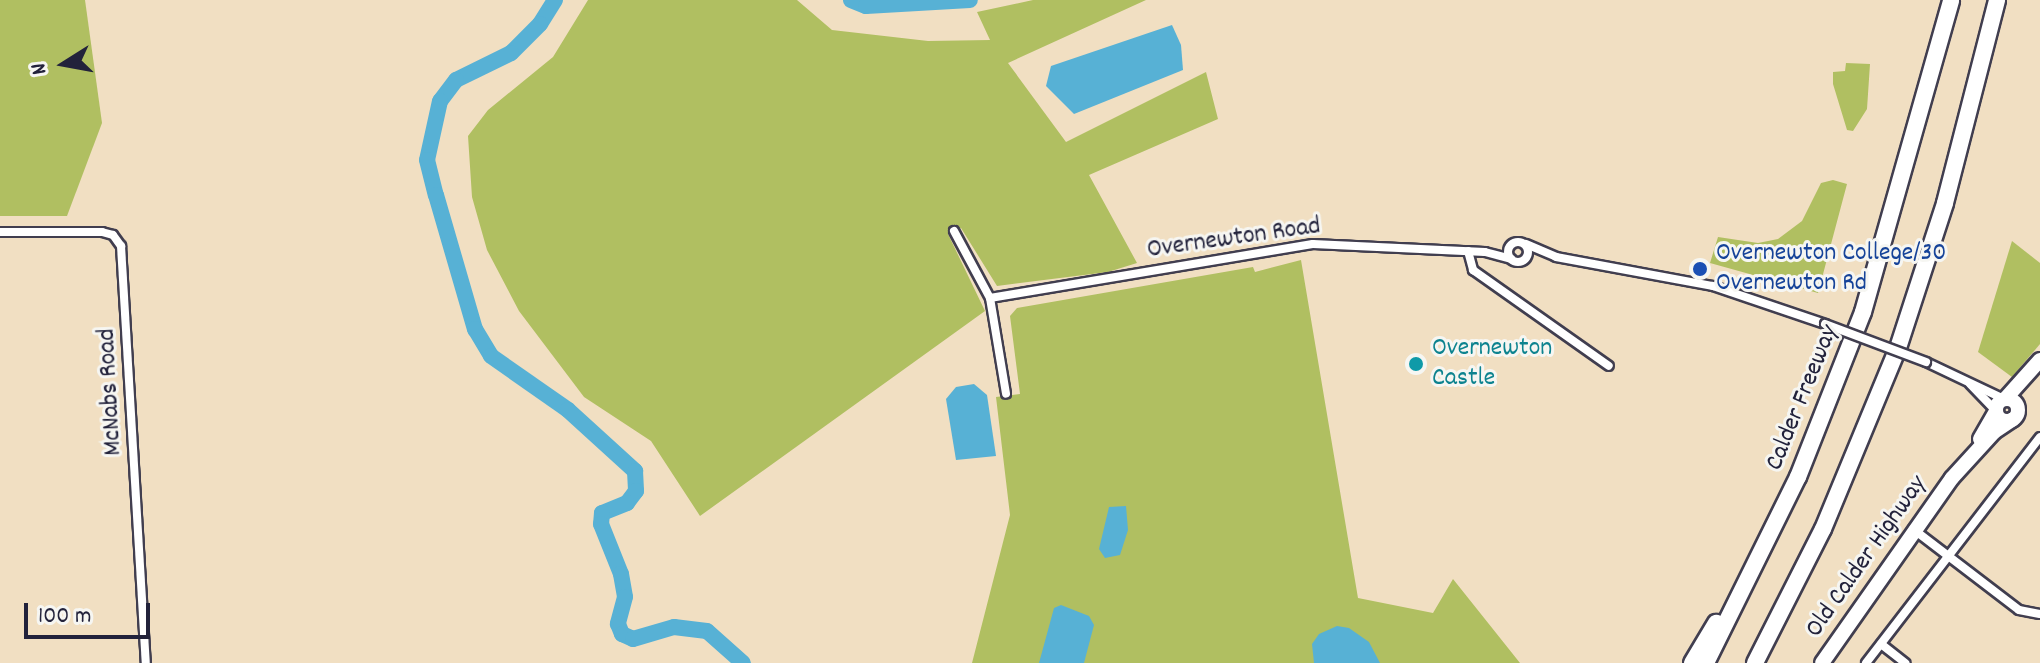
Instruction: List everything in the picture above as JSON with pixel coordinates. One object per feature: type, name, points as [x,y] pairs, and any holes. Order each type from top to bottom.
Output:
[{"type":"highway","name":"Calder Freeway","points":[[1706,663],[1740,602],[1817,431],[1886,241],[1951,0]]},
{"type":"highway","points":[[1755,663],[1823,529],[1898,348],[1945,203],[1997,0]]},
{"type":"highway","points":[[1692,663],[1817,431]]},
{"type":"main road","name":"Old Calder Highway","points":[[1822,663],[2000,404],[2040,360]]},
{"type":"main road","name":"Old Calder Highway","points":[[1952,478],[2015,415],[2040,372]]},
{"type":"main road","points":[[2000,404],[2015,415]]},
{"type":"street","points":[[954,231],[990,298],[1006,394]]},
{"type":"street","name":"McNabs Road","points":[[0,232],[102,232],[113,235],[121,246],[146,663]]},
{"type":"street","points":[[1556,257],[1525,260],[1526,244],[1556,257],[1693,281],[1825,324],[1964,378],[2000,404]]},
{"type":"street","name":"Overnewton Road","points":[[1477,252],[1526,244]]},
{"type":"street","name":"Overnewton Road","points":[[990,298],[1304,245],[1477,252],[1525,260]]},
{"type":"street","points":[[1510,246],[1511,259]]},
{"type":"street","points":[[1477,252],[1471,268],[1609,366]]},
{"type":"street","points":[[1964,378],[2000,404]]},
{"type":"street","points":[[1866,663],[2040,437]]},
{"type":"street","points":[[1913,529],[2019,610],[2040,614]]},
{"type":"street","points":[[1881,644],[1905,663]]},
{"type":"green space","points":[[0,0],[85,0],[102,123],[67,216],[0,216]]},
{"type":"green space","points":[[588,0],[797,0],[832,30],[928,41],[990,40],[977,12],[1033,0],[1146,0],[1008,63],[1066,142],[1206,72],[1218,119],[1089,175],[1137,263],[1108,272],[997,286],[961,228],[948,234],[985,311],[700,516],[651,441],[584,397],[519,311],[487,250],[472,197],[468,136],[488,110],[553,57]]},
{"type":"green space","points":[[1846,63],[1870,64],[1867,109],[1853,131],[1847,130],[1833,84],[1833,72],[1845,71]]},
{"type":"green space","points":[[1833,180],[1847,184],[1818,293],[1710,263],[1718,237],[1758,243],[1778,239],[1802,221],[1821,183]]},
{"type":"green space","points":[[2012,241],[2040,263],[2040,344],[2012,377],[1978,352]]},
{"type":"green space","points":[[1301,260],[1358,598],[1433,613],[1453,579],[1520,663],[972,663],[1010,515],[996,397],[1020,394],[1010,316],[1017,308],[1253,267],[1255,272]]},
{"type":"water","points":[[1172,25],[1181,45],[1183,70],[1074,114],[1046,86],[1051,66]]},
{"type":"water","points":[[974,384],[987,395],[996,456],[956,460],[946,399],[956,387]]},
{"type":"water","points":[[1126,506],[1128,530],[1120,555],[1105,558],[1099,549],[1109,507]]},
{"type":"water","points":[[1061,605],[1089,616],[1094,625],[1084,663],[1039,663],[1054,608]]},
{"type":"water","points":[[1337,626],[1349,628],[1369,642],[1380,663],[1314,663],[1312,644],[1319,634]]},
{"type":"waterway","points":[[555,0],[540,24],[511,53],[456,80],[440,101],[427,160],[436,195],[475,329],[491,356],[568,410],[635,471],[636,491],[627,503],[602,513],[601,524],[621,574],[625,597],[618,624],[622,634],[633,639],[674,627],[707,631],[743,663]]},
{"type":"waterway","points":[[851,0],[866,6],[970,0]]},
{"type":"place","name":"Overnewton College/30 Overnewton Rd","points":[[1700,269]]},
{"type":"place","name":"Overnewton Castle","points":[[1416,364]]}]
